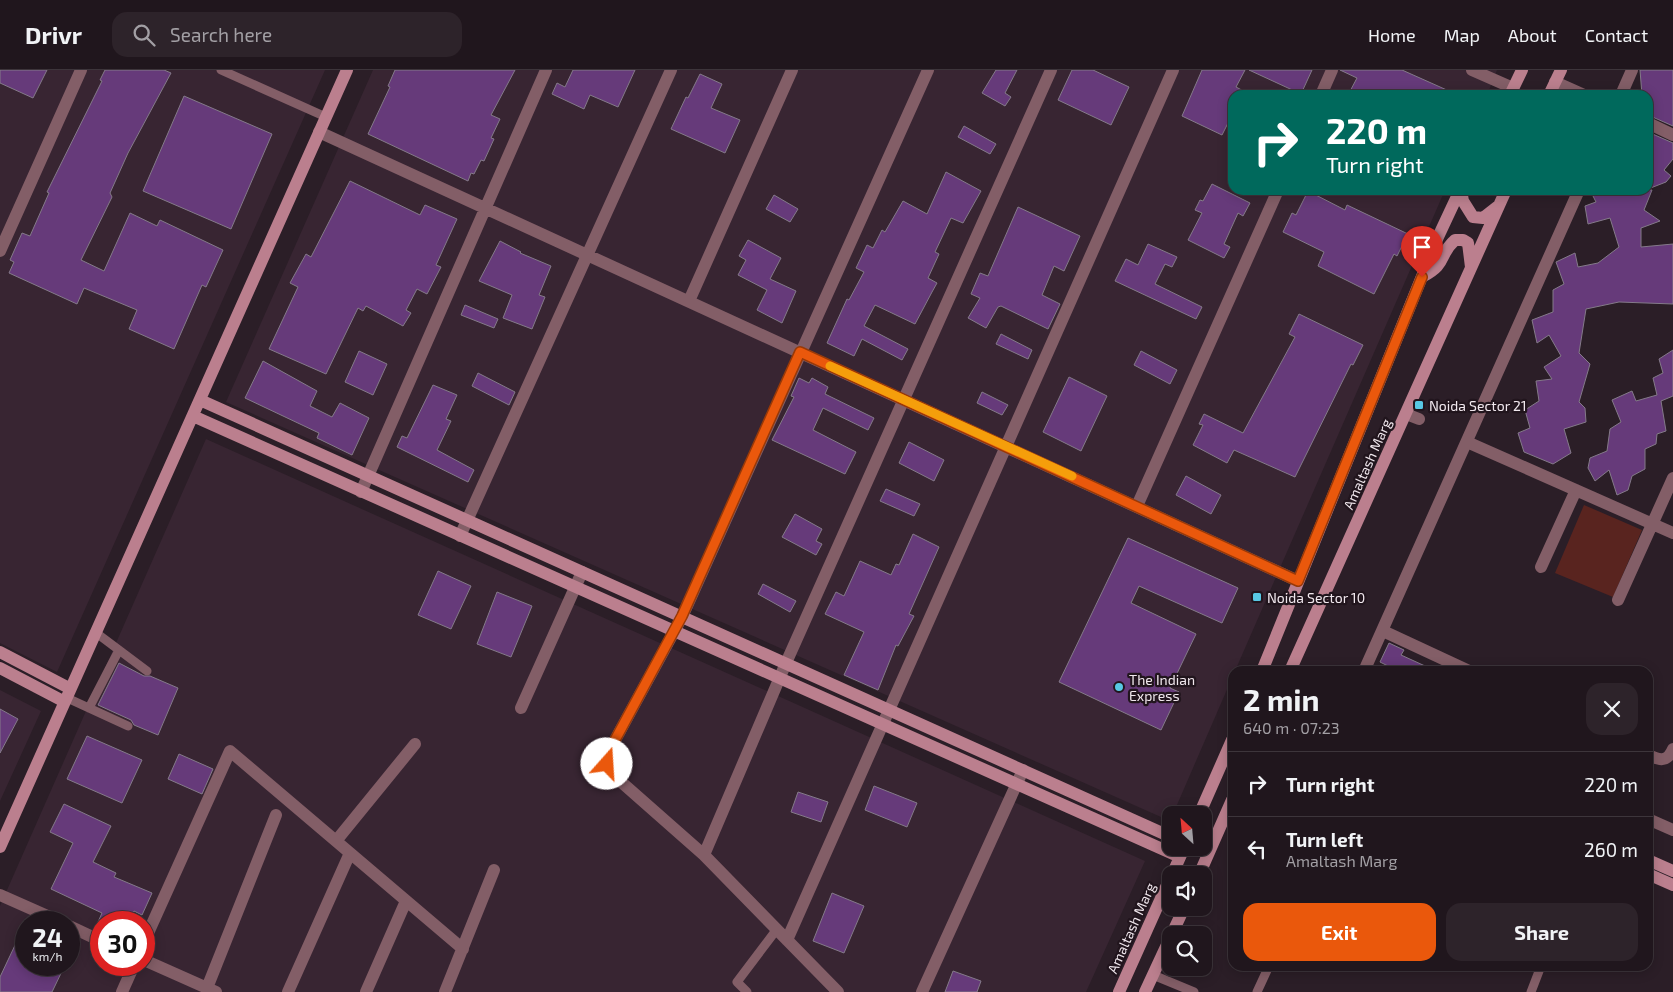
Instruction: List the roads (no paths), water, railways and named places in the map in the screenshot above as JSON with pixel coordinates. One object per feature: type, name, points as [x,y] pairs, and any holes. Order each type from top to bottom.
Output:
[{"type":"street","points":[[0,251],[81,70]]},
{"type":"street","points":[[0,847],[66,695],[347,70]]},
{"type":"street","points":[[362,492],[546,70]]},
{"type":"street","points":[[460,536],[671,70]]},
{"type":"street","points":[[689,301],[792,70]]},
{"type":"street","points":[[838,992],[704,855],[611,773],[607,764],[608,753],[682,616],[928,70]]},
{"type":"street","points":[[704,855],[779,678],[1051,70]]},
{"type":"street","points":[[788,940],[891,711],[1173,70]]},
{"type":"street","points":[[1322,90],[1332,70]]},
{"type":"street","points":[[1472,70],[1508,90]]},
{"type":"street","points":[[1513,90],[1522,70]]},
{"type":"street","points":[[1552,90],[1561,70]]},
{"type":"street","points":[[1623,90],[1632,70]]},
{"type":"street","points":[[1555,82],[1573,90]]},
{"type":"street","points":[[1653,126],[1673,135]]},
{"type":"street","points":[[319,132],[1298,581]]},
{"type":"street","points":[[1136,506],[1276,195]]},
{"type":"street","name":"Amaltash Marg","points":[[1264,666],[1422,277],[1459,195]]},
{"type":"street","name":"Amaltash Marg","points":[[1462,195],[1466,209],[1473,217],[1483,218],[1500,203]]},
{"type":"street","name":"Amaltash Marg","points":[[1297,666],[1504,195]]},
{"type":"street","points":[[1366,666],[1577,195]]},
{"type":"street","name":"Amaltash Marg","points":[[1422,277],[1436,269],[1448,247],[1455,240],[1463,240],[1468,244],[1472,269]]},
{"type":"street","points":[[200,400],[1162,833]]},
{"type":"street","points":[[1406,414],[1419,419]]},
{"type":"street","points":[[192,416],[1017,785],[1162,844]]},
{"type":"street","points":[[1467,442],[1673,533]]},
{"type":"street","points":[[1618,600],[1673,478]]},
{"type":"street","points":[[1541,567],[1576,490]]},
{"type":"street","points":[[521,708],[582,572]]},
{"type":"street","points":[[1383,631],[1458,666]]},
{"type":"street","points":[[0,652],[66,695]]},
{"type":"street","points":[[0,668],[66,695]]},
{"type":"street","points":[[336,841],[415,744]]},
{"type":"street","points":[[1203,806],[1228,749]]},
{"type":"street","points":[[1653,757],[1659,760],[1666,759],[1673,749]]},
{"type":"street","points":[[155,918],[230,751],[463,949]]},
{"type":"street","points":[[922,992],[1023,770]]},
{"type":"street","points":[[1203,866],[1228,809]]},
{"type":"street","points":[[155,965],[212,990],[276,815]]},
{"type":"street","points":[[1653,821],[1673,830]]},
{"type":"street","points":[[288,992],[350,853]]},
{"type":"street","points":[[1653,862],[1673,871]]},
{"type":"street","points":[[445,992],[494,870]]},
{"type":"street","points":[[1653,876],[1673,886]]},
{"type":"street","points":[[0,895],[36,911]]},
{"type":"street","name":"Amaltash Marg","points":[[1119,992],[1162,895]]},
{"type":"street","points":[[366,992],[406,900]]},
{"type":"street","points":[[1145,992],[1180,916]]},
{"type":"street","points":[[122,992],[129,976]]},
{"type":"lane","points":[[221,70],[326,117]]},
{"type":"lane","points":[[95,632],[147,672]]},
{"type":"lane","points":[[89,708],[119,650]]},
{"type":"lane","points":[[66,695],[128,726]]},
{"type":"lane","points":[[747,992],[738,982],[777,929]]},
{"type":"lane","points":[[1257,992],[1267,971]]},
{"type":"lane","points":[[1531,992],[1540,971]]},
{"type":"lane","points":[[1153,975],[1194,992]]},
{"type":"place","name":"Noida Sector 21","points":[[1419,405]]},
{"type":"place","name":"Noida Sector 10","points":[[1257,597]]},
{"type":"place","name":"The Indian Express","points":[[1119,687]]}]
